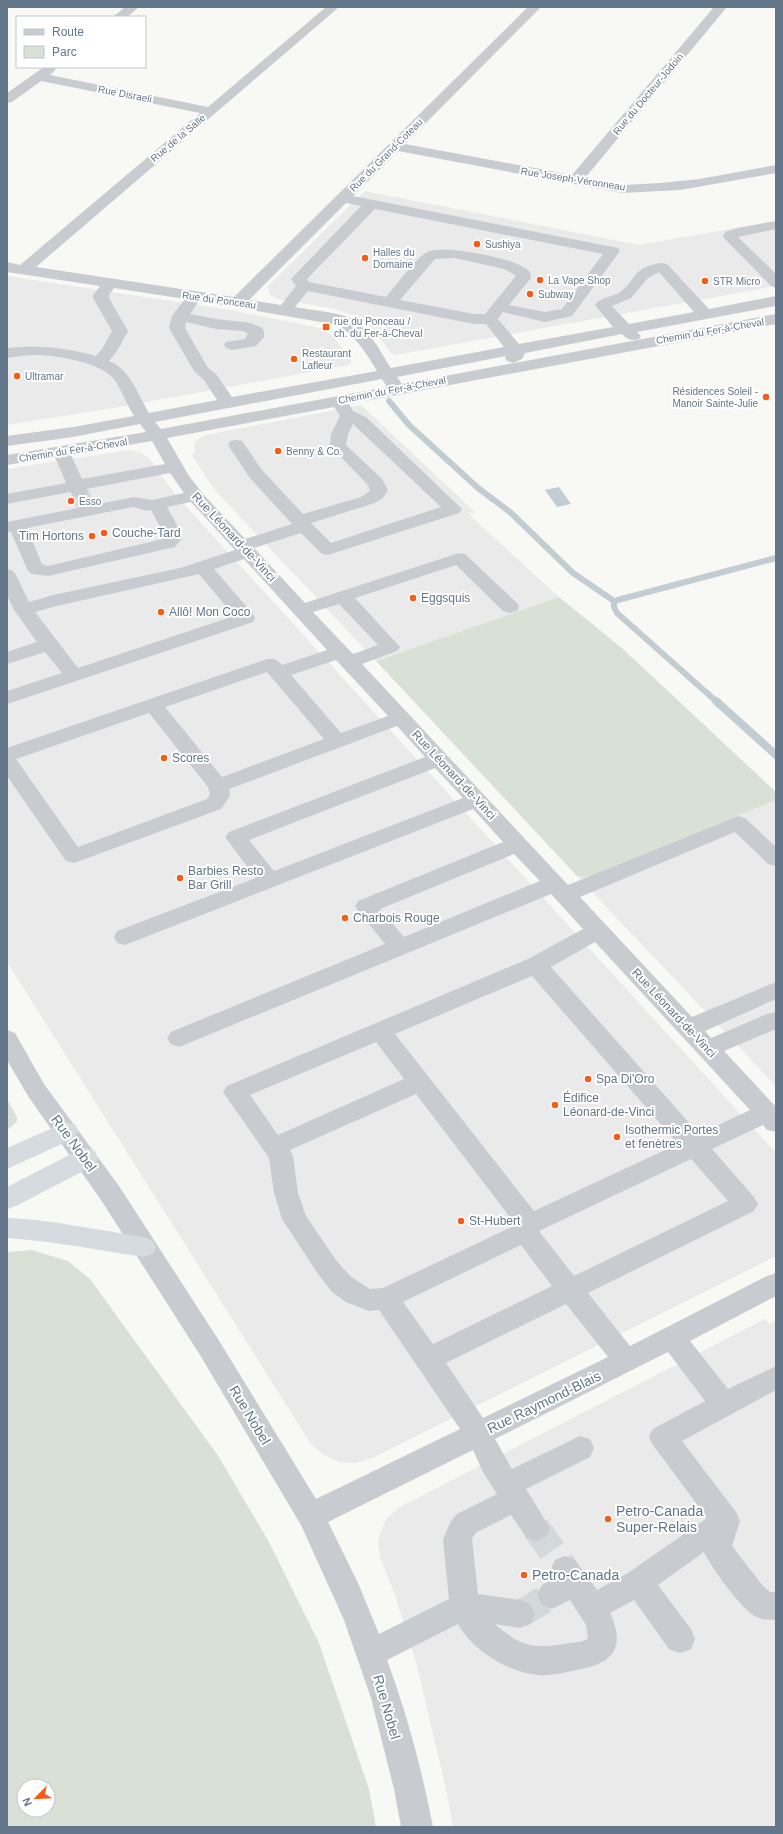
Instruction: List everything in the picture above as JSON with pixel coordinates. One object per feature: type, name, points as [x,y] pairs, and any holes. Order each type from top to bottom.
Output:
[{"type":"highway","points":[[7,1159],[66,1131]]},
{"type":"highway","points":[[7,1199],[86,1158]]},
{"type":"highway","points":[[7,1228],[49,1231],[69,1236],[143,1247]]},
{"type":"street","points":[[120,16],[133,7]]},
{"type":"street","name":"Rue de la Salle","points":[[23,270],[333,7]]},
{"type":"street","name":"Rue du Grand-Coteau","points":[[238,302],[535,7]]},
{"type":"street","name":"Rue du Docteur-Jodoin","points":[[575,181],[721,7]]},
{"type":"street","points":[[7,99],[51,68]]},
{"type":"street","name":"Rue Disraeli","points":[[39,77],[210,111]]},
{"type":"street","name":"Rue Joseph-Véronneau","points":[[395,146],[622,189],[654,189],[776,169]]},
{"type":"street","points":[[343,198],[372,203],[613,251],[567,314],[545,317],[495,313],[467,318],[304,286],[298,278],[372,203]]},
{"type":"street","points":[[776,225],[738,232],[730,235],[730,237],[776,283]]},
{"type":"street","points":[[390,302],[430,256],[446,253],[509,265],[523,273],[523,278],[495,313]]},
{"type":"street","name":"Rue du Ponceau","points":[[7,267],[194,297],[238,302],[331,318],[349,324],[357,332],[397,389]]},
{"type":"street","points":[[641,343],[607,312],[603,305],[626,295],[643,274],[654,268],[662,267],[705,314]]},
{"type":"street","points":[[99,362],[109,351],[120,331],[101,298],[101,295],[110,284]]},
{"type":"street","points":[[285,310],[304,286]]},
{"type":"street","points":[[194,297],[177,321],[177,328],[202,371],[210,377],[226,403]]},
{"type":"street","name":"Chemin du Fer-à-Cheval","points":[[7,441],[58,434],[776,301]]},
{"type":"street","points":[[438,381],[460,370],[513,358],[517,354],[495,313]]},
{"type":"street","points":[[180,316],[220,325],[245,326],[256,331],[256,337],[250,343],[232,345]]},
{"type":"street","name":"Chemin du Fer-à-Cheval","points":[[7,460],[157,435],[776,318]]},
{"type":"street","name":"Rue Léonard-de-Vinci","points":[[7,353],[42,350],[99,362],[119,374],[175,467],[196,496],[771,1118]]},
{"type":"street","points":[[236,445],[256,474],[328,550],[453,509],[360,421],[349,415],[338,400]]},
{"type":"street","points":[[23,610],[53,601],[203,568],[302,523],[373,498],[379,490],[376,483],[338,446],[337,443],[349,415]]},
{"type":"street","points":[[61,452],[82,499]]},
{"type":"street","points":[[132,475],[173,534],[173,538],[169,543],[97,558],[48,571],[38,570],[34,567],[12,526],[82,499],[132,475],[175,467]]},
{"type":"street","points":[[7,499],[82,499],[134,502],[152,505],[196,496]]},
{"type":"street","points":[[302,610],[459,558],[510,608]]},
{"type":"street","points":[[7,698],[246,618],[203,568]]},
{"type":"street","points":[[7,577],[23,610],[74,676]]},
{"type":"street","points":[[278,673],[390,647],[343,597]]},
{"type":"street","points":[[7,658],[49,644]]},
{"type":"street","points":[[7,755],[271,664],[337,742]]},
{"type":"street","points":[[7,761],[74,856],[214,804],[220,796],[218,786],[153,705]]},
{"type":"street","points":[[218,786],[401,718]]},
{"type":"street","points":[[270,881],[236,838],[439,759]]},
{"type":"street","points":[[125,937],[477,800]]},
{"type":"street","points":[[179,1038],[400,947],[738,823],[776,859]]},
{"type":"street","points":[[400,947],[366,906],[518,844]]},
{"type":"street","points":[[598,931],[536,965],[235,1092],[281,1156],[286,1193],[295,1219],[327,1267],[341,1284],[355,1294],[369,1300],[386,1298],[694,1146],[771,1118]]},
{"type":"street","points":[[428,1358],[745,1204],[536,965]]},
{"type":"street","points":[[689,1028],[776,990]]},
{"type":"street","points":[[707,1048],[776,1020]]},
{"type":"street","points":[[380,1031],[420,1082],[570,1289],[626,1361]]},
{"type":"street","name":"Rue Nobel","points":[[7,1039],[36,1090],[110,1193],[143,1247],[209,1347],[311,1516],[359,1620],[386,1698],[410,1789],[417,1827]]},
{"type":"street","points":[[274,1146],[420,1082]]},
{"type":"street","name":"Rue Raymond-Blais","points":[[311,1516],[626,1361],[776,1284]]},
{"type":"street","points":[[386,1298],[479,1434],[494,1465],[536,1528]]},
{"type":"street","points":[[672,1338],[724,1405]]},
{"type":"street","points":[[726,1521],[663,1437],[776,1377]]},
{"type":"street","points":[[564,1582],[592,1608],[598,1616],[602,1627],[603,1639],[598,1649],[588,1654],[538,1661],[514,1654],[488,1639],[465,1606],[457,1540],[461,1530],[467,1523],[580,1448]]},
{"type":"street","points":[[592,1608],[638,1582],[726,1521]]},
{"type":"street","points":[[726,1521],[717,1549],[753,1596],[764,1606],[776,1606]]},
{"type":"street","points":[[638,1582],[680,1639]]},
{"type":"street","points":[[370,1653],[465,1606],[520,1614]]},
{"type":"shaded area","points":[[365,191],[639,245],[776,221],[776,286],[395,355],[391,353],[373,329],[358,317],[334,309],[278,299],[269,294],[269,289],[266,288]]},
{"type":"shaded area","points":[[7,276],[230,310],[320,328],[333,336],[351,361],[350,364],[343,366],[113,408],[7,425]]},
{"type":"shaded area","points":[[361,405],[475,512],[469,514],[478,523],[559,597],[376,661],[214,489],[191,454],[195,453],[194,443],[206,435]]},
{"type":"shaded area","points":[[129,450],[141,453],[150,459],[174,493],[776,1153],[776,1256],[370,1459],[356,1463],[339,1462],[324,1455],[311,1444],[7,962],[7,469]]},
{"type":"shaded area","points":[[559,487],[571,504],[557,507],[545,490]]},
{"type":"shaded area","points":[[776,800],[776,1086],[577,876],[585,877],[596,874]]},
{"type":"shaded area","points":[[765,1319],[769,1324],[776,1320],[776,1827],[453,1827],[446,1789],[417,1666],[395,1595],[380,1557],[378,1543],[381,1530],[387,1518],[400,1507]]},
{"type":"green space","points":[[559,597],[623,649],[776,792],[776,800],[596,874],[585,877],[577,876],[376,661]]},
{"type":"green space","points":[[7,1099],[17,1117],[17,1122],[7,1130]]},
{"type":"green space","points":[[32,1250],[68,1261],[90,1279],[219,1457],[269,1542],[319,1643],[369,1789],[376,1827],[7,1827],[7,1252]]},
{"type":"waterway","points":[[389,401],[409,425],[478,488],[510,512],[573,573],[614,601]]},
{"type":"waterway","points":[[614,601],[776,558]]},
{"type":"waterway","points":[[614,601],[614,607],[617,613],[717,702]]},
{"type":"waterway","points":[[716,701],[776,755]]},
{"type":"tunnel","points":[[79,492],[86,506]]},
{"type":"tunnel","points":[[536,1528],[565,1569]]},
{"type":"tunnel","points":[[520,1614],[552,1595]]},
{"type":"place","name":"Sushiya","points":[[477,244]]},
{"type":"place","name":"Halles du Domaine","points":[[365,258]]},
{"type":"place","name":"La Vape Shop","points":[[540,280]]},
{"type":"place","name":"STR Micro","points":[[705,281]]},
{"type":"place","name":"Subway","points":[[530,294]]},
{"type":"place","name":"rue du Ponceau / ch. du Fer-à-Cheval","points":[[326,327]]},
{"type":"place","name":"Restaurant Lafleur","points":[[294,359]]},
{"type":"place","name":"Ultramar","points":[[17,376]]},
{"type":"place","name":"Résidences Soleil - Manoir Sainte-Julie","points":[[766,397]]},
{"type":"place","name":"Benny & Co.","points":[[278,451]]},
{"type":"place","name":"Esso","points":[[71,501]]},
{"type":"place","name":"Couche-Tard","points":[[104,533]]},
{"type":"place","name":"Tim Hortons","points":[[92,536]]},
{"type":"place","name":"Eggsquis","points":[[413,598]]},
{"type":"place","name":"Allô! Mon Coco","points":[[161,612]]},
{"type":"place","name":"Scores","points":[[164,758]]},
{"type":"place","name":"Barbies Resto Bar Grill","points":[[180,878]]},
{"type":"place","name":"Charbois Rouge","points":[[345,918]]},
{"type":"place","name":"Spa Di'Oro","points":[[588,1079]]},
{"type":"place","name":"Édifice Léonard-de-Vinci","points":[[555,1105]]},
{"type":"place","name":"Isothermic Portes et fenètres","points":[[617,1137]]},
{"type":"place","name":"St-Hubert","points":[[461,1221]]},
{"type":"place","name":"Petro-Canada Super-Relais","points":[[608,1519]]},
{"type":"place","name":"Petro-Canada","points":[[524,1575]]}]
